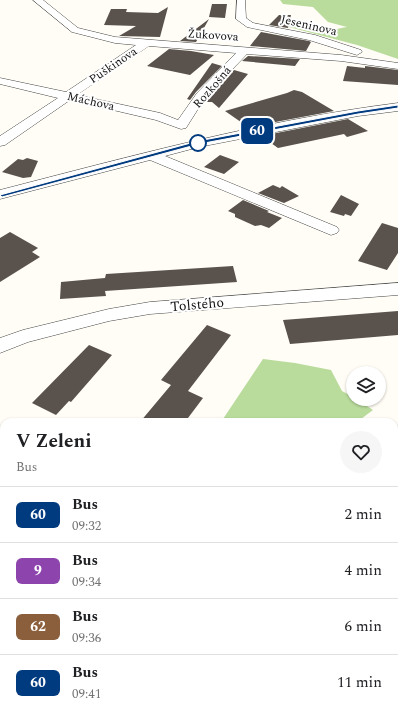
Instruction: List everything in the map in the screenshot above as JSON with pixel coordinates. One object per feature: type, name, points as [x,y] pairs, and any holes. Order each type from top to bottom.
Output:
[{"type":"street","name":"Žukovova","points":[[37,0],[75,30],[115,40],[341,58],[393,65]]},
{"type":"street","name":"Jeseninova","points":[[241,0],[241,19],[250,25],[311,37],[380,59],[393,65]]},
{"type":"street","name":"Puškinova","points":[[0,142],[146,43]]},
{"type":"street","name":"Rozkošná","points":[[181,125],[201,96],[244,51]]},
{"type":"street","name":"Máchova","points":[[0,81],[160,117],[181,125]]},
{"type":"street","points":[[0,195],[198,142],[398,106]]},
{"type":"street","points":[[151,155],[331,230]]},
{"type":"street","name":"Tolstého","points":[[0,346],[23,337],[109,315],[150,308],[398,289]]},
{"type":"green space","points":[[280,0],[398,0],[398,59],[357,45],[289,27],[295,23],[304,22],[324,30],[347,27],[328,22],[313,7],[283,4]]},
{"type":"green space","points":[[263,359],[331,370],[342,391],[346,393],[346,406],[367,406],[373,410],[362,418],[224,418]]},
{"type":"building","points":[[212,4],[227,4],[225,18],[209,17]]},
{"type":"building","points":[[168,7],[160,37],[119,36],[136,26],[104,25],[111,9],[127,9],[126,12],[158,13]]},
{"type":"building","points":[[279,15],[291,15],[288,28],[269,25]]},
{"type":"building","points":[[209,19],[196,42],[180,41]]},
{"type":"building","points":[[261,32],[311,42],[306,51],[250,46]]},
{"type":"building","points":[[169,49],[214,55],[190,75],[147,66]]},
{"type":"building","points":[[248,56],[300,59],[295,66],[242,61]]},
{"type":"building","points":[[212,63],[222,66],[190,100],[187,99]]},
{"type":"building","points":[[347,66],[365,68],[365,66],[398,70],[398,85],[343,81]]},
{"type":"building","points":[[234,70],[248,74],[219,108],[212,102],[204,102]]},
{"type":"building","points":[[294,90],[302,92],[334,111],[248,127],[225,111],[287,93]]},
{"type":"building","points":[[348,119],[368,131],[347,137],[344,134],[278,148],[261,136]]},
{"type":"building","points":[[220,155],[239,162],[224,174],[204,167]]},
{"type":"building","points":[[27,158],[38,161],[31,177],[23,178],[2,172],[18,159],[23,160]]},
{"type":"building","points":[[273,185],[280,188],[282,186],[299,196],[284,203],[258,193]]},
{"type":"building","points":[[341,195],[359,204],[351,216],[345,214],[344,216],[330,212]]},
{"type":"building","points":[[243,200],[282,218],[269,228],[261,225],[255,226],[235,217],[235,214],[228,211]]},
{"type":"building","points":[[382,223],[398,228],[398,253],[387,270],[358,261]]},
{"type":"building","points":[[10,232],[38,248],[32,252],[40,257],[0,282],[0,238]]},
{"type":"building","points":[[233,266],[237,282],[105,291],[106,296],[60,299],[61,282],[105,278],[106,274]]},
{"type":"building","points":[[398,311],[398,335],[290,344],[283,320]]},
{"type":"building","points":[[207,325],[231,335],[188,391],[203,398],[188,418],[143,418],[171,385],[161,380]]},
{"type":"building","points":[[89,345],[112,355],[71,402],[69,401],[56,415],[32,403]]},
{"type":"bus line","name":"60","points":[[0,195],[198,142],[358,112],[398,107]]}]
